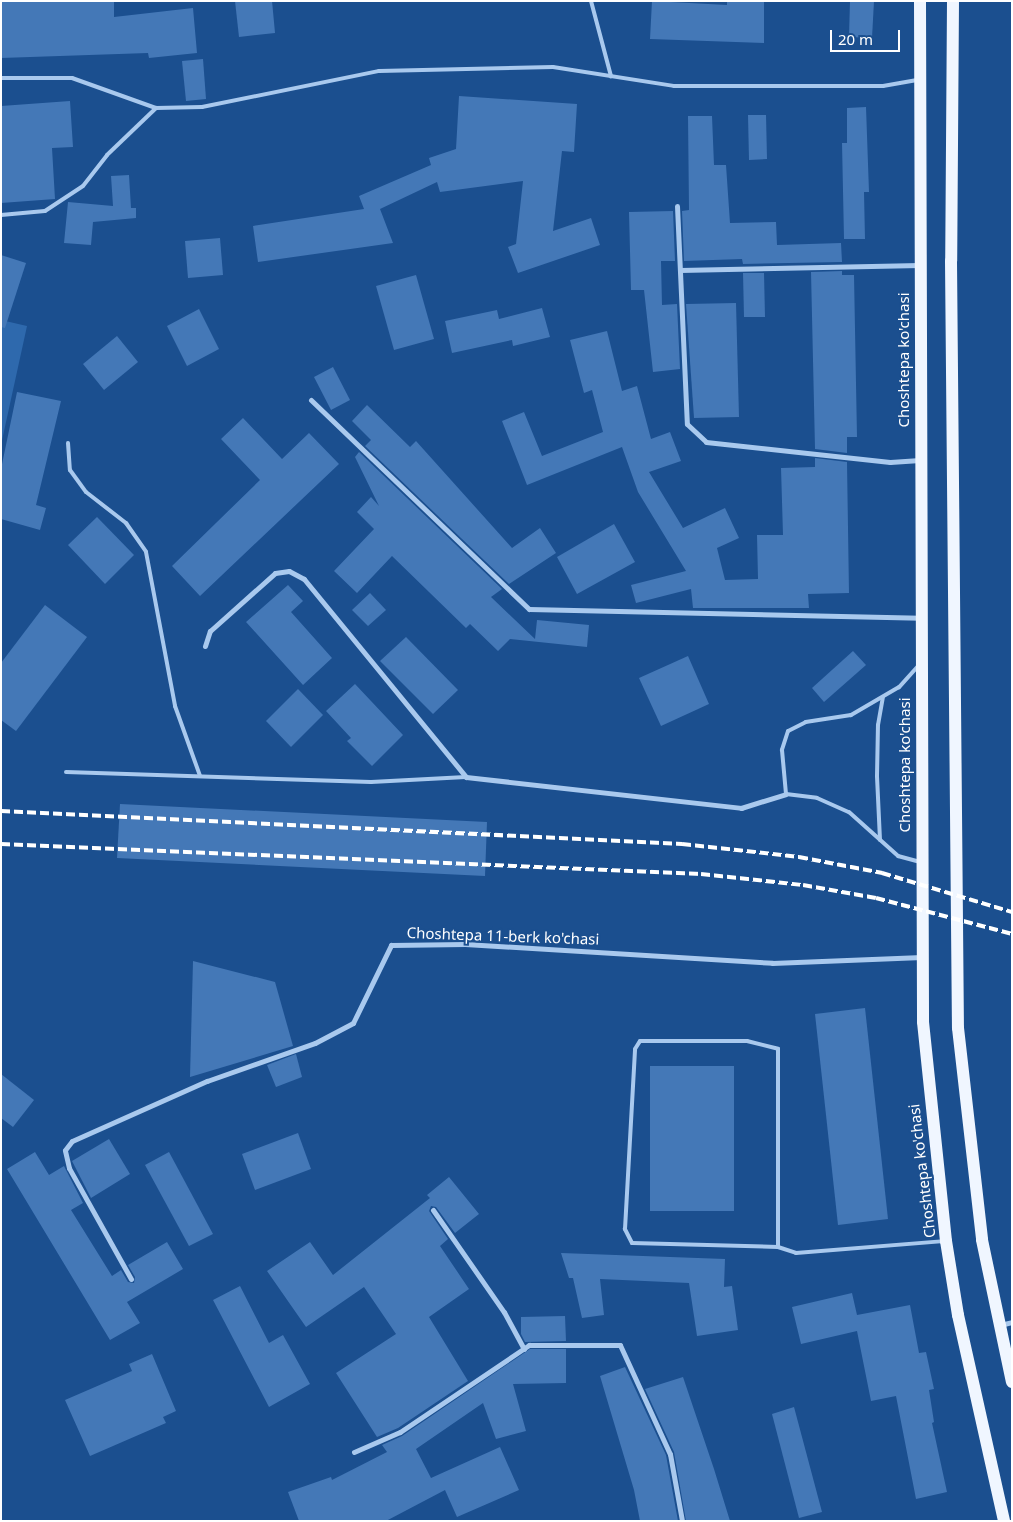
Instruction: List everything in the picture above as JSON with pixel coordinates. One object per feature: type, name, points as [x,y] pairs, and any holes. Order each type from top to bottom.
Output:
[{"type":"main road","name":"Choshtepa ko'chasi","points":[[920,1],[922,662],[920,862],[922,957],[931,1110],[946,1241],[958,1315],[1004,1521]]},
{"type":"main road","points":[[954,1],[951,261],[958,1028],[972,1172],[1005,1324],[1012,1382]]},
{"type":"street","points":[[676,206],[687,424],[706,442],[890,462],[921,460]]},
{"type":"street","points":[[680,270],[921,265]]},
{"type":"street","points":[[311,400],[529,609],[921,618]]},
{"type":"street","points":[[204,646],[210,631],[275,573],[290,571],[304,578],[466,777],[741,808],[786,794]]},
{"type":"street","name":"Choshtepa 11-berk ko'chasi","points":[[131,1279],[69,1168],[65,1150],[72,1141],[208,1081],[315,1043],[353,1023],[392,945],[465,944],[772,963],[922,957]]},
{"type":"street","points":[[433,1210],[504,1312],[524,1349]]},
{"type":"street","points":[[354,1452],[400,1432],[529,1346],[620,1345],[670,1454],[682,1521]]},
{"type":"lane","points":[[591,1],[611,76]]},
{"type":"lane","points":[[1,78],[72,78],[156,108],[202,107],[379,71],[553,67],[674,86],[883,86],[920,80]]},
{"type":"lane","points":[[1,215],[46,211],[83,186],[107,156],[156,108]]},
{"type":"lane","points":[[68,443],[70,470],[86,492],[126,523],[146,552],[175,706],[200,776]]},
{"type":"lane","points":[[920,862],[898,856],[849,812],[817,798],[786,794],[782,750],[788,731],[806,722],[851,715],[899,687],[922,662]]},
{"type":"lane","points":[[880,840],[877,759],[883,697]]},
{"type":"lane","points":[[66,772],[371,782],[466,777]]},
{"type":"lane","points":[[778,1247],[778,1049],[747,1041],[640,1042],[634,1049],[625,1228],[632,1243],[778,1247],[796,1253],[946,1241]]},
{"type":"shaded area","points":[[1,320],[27,326],[1,445]]},
{"type":"building","points":[[1,1],[114,1],[114,17],[193,8],[197,53],[149,58],[148,53],[1,58]]},
{"type":"building","points":[[235,1],[272,1],[275,33],[239,37]]},
{"type":"building","points":[[652,1],[727,5],[727,1],[764,1],[764,43],[650,39]]},
{"type":"building","points":[[850,1],[874,1],[872,38],[849,37]]},
{"type":"building","points":[[203,59],[206,99],[186,101],[182,61]]},
{"type":"building","points":[[459,96],[577,104],[574,152],[562,151],[553,231],[591,218],[600,245],[518,273],[508,247],[516,244],[523,181],[440,192],[437,182],[380,209],[393,243],[258,262],[253,226],[364,209],[359,196],[431,165],[429,158],[456,149]]},
{"type":"building","points":[[70,101],[73,147],[52,148],[55,199],[1,203],[1,106]]},
{"type":"building","points":[[866,107],[869,192],[864,192],[865,239],[844,239],[842,143],[847,143],[847,108]]},
{"type":"building","points":[[748,115],[766,115],[767,159],[749,160]]},
{"type":"building","points":[[688,116],[712,116],[714,165],[726,165],[730,223],[776,222],[777,245],[841,243],[842,262],[743,264],[742,259],[684,261],[682,211],[689,210]]},
{"type":"building","points":[[129,175],[131,208],[136,208],[136,218],[93,222],[91,245],[64,243],[68,202],[113,206],[111,176]]},
{"type":"building","points":[[673,211],[675,261],[661,261],[662,305],[677,304],[680,369],[653,372],[644,290],[631,290],[629,212]]},
{"type":"building","points":[[220,238],[223,275],[188,278],[185,241]]},
{"type":"building","points":[[1,255],[26,263],[5,328],[1,327]]},
{"type":"building","points":[[842,271],[842,275],[854,275],[857,437],[847,437],[847,453],[815,449],[811,272]]},
{"type":"building","points":[[743,273],[764,273],[765,317],[744,317]]},
{"type":"building","points":[[416,275],[434,339],[394,350],[376,286]]},
{"type":"building","points":[[736,303],[739,417],[694,418],[686,304]]},
{"type":"building","points":[[542,308],[550,337],[513,346],[512,340],[452,353],[445,321],[497,310],[499,319]]},
{"type":"building","points":[[199,309],[219,349],[187,366],[167,326]]},
{"type":"building","points":[[607,331],[622,391],[637,386],[651,439],[670,432],[681,461],[649,472],[683,528],[725,508],[739,538],[717,548],[725,580],[758,579],[757,535],[783,535],[781,468],[815,467],[815,458],[847,462],[849,593],[808,594],[809,608],[693,608],[691,589],[636,603],[631,585],[686,571],[638,492],[622,447],[527,485],[502,421],[524,412],[542,456],[603,432],[592,390],[584,393],[570,340]]},
{"type":"building","points":[[117,336],[138,362],[104,390],[83,364]]},
{"type":"building","points":[[333,367],[350,400],[331,410],[314,377]]},
{"type":"building","points":[[17,392],[61,401],[36,505],[46,508],[40,530],[1,519],[1,469]]},
{"type":"building","points":[[367,405],[410,447],[416,441],[512,548],[540,528],[556,553],[509,584],[365,446],[371,440],[352,421]]},
{"type":"building","points":[[243,418],[282,459],[309,433],[339,464],[200,596],[172,566],[260,480],[221,439]]},
{"type":"building","points":[[359,452],[502,589],[491,597],[535,639],[537,620],[589,625],[587,647],[510,639],[498,651],[470,624],[466,628],[392,556],[357,593],[334,571],[374,529],[357,512],[371,497],[379,506],[355,457]]},
{"type":"building","points":[[97,517],[134,555],[105,584],[68,545]]},
{"type":"building","points":[[614,524],[635,562],[577,594],[557,557]]},
{"type":"building","points":[[288,585],[303,601],[291,612],[332,658],[303,685],[246,622]]},
{"type":"building","points":[[370,593],[386,610],[368,626],[352,610]]},
{"type":"building","points":[[45,605],[87,637],[16,731],[1,720],[1,663]]},
{"type":"building","points":[[406,637],[458,690],[433,714],[380,661]]},
{"type":"building","points":[[853,651],[866,665],[824,702],[812,688]]},
{"type":"building","points":[[688,656],[709,704],[661,726],[639,678]]},
{"type":"building","points":[[355,684],[403,735],[372,766],[347,741],[351,738],[326,711]]},
{"type":"building","points":[[298,689],[323,715],[291,747],[266,721]]},
{"type":"building","points":[[120,804],[487,822],[485,876],[117,858]]},
{"type":"building","points":[[193,961],[275,982],[293,1046],[190,1077]]},
{"type":"building","points":[[865,1008],[888,1219],[838,1225],[815,1014]]},
{"type":"building","points":[[296,1054],[302,1077],[276,1087],[267,1065]]},
{"type":"building","points":[[650,1066],[734,1066],[734,1211],[650,1211]]},
{"type":"building","points":[[1,1074],[34,1100],[13,1127],[1,1118]]},
{"type":"building","points":[[298,1133],[311,1169],[255,1190],[242,1154]]},
{"type":"building","points":[[109,1139],[130,1174],[91,1198],[72,1161]]},
{"type":"building","points":[[35,1152],[49,1175],[64,1166],[83,1203],[71,1210],[112,1276],[121,1270],[128,1282],[134,1283],[135,1277],[128,1265],[167,1242],[183,1269],[127,1302],[140,1323],[110,1340],[7,1169]]},
{"type":"building","points":[[169,1152],[213,1234],[189,1246],[145,1165]]},
{"type":"building","points":[[449,1177],[479,1214],[455,1233],[436,1207],[431,1206],[429,1211],[448,1239],[440,1246],[469,1289],[429,1317],[468,1381],[398,1428],[377,1437],[336,1373],[396,1334],[364,1287],[306,1327],[267,1271],[310,1242],[333,1275],[430,1198],[427,1195]]},
{"type":"building","points":[[561,1253],[725,1259],[724,1287],[732,1286],[738,1330],[697,1336],[689,1283],[600,1279],[604,1315],[582,1318],[573,1278],[569,1278]]},
{"type":"building","points":[[240,1286],[269,1343],[283,1335],[310,1384],[269,1407],[213,1300]]},
{"type":"building","points":[[852,1293],[857,1315],[910,1305],[919,1353],[926,1352],[934,1389],[929,1390],[934,1422],[932,1423],[947,1492],[916,1499],[896,1396],[871,1401],[857,1331],[801,1344],[792,1307]]},
{"type":"building","points":[[565,1316],[566,1341],[525,1342],[521,1334],[521,1317]]},
{"type":"building","points":[[530,1349],[566,1349],[566,1383],[513,1384],[526,1431],[496,1439],[483,1403],[416,1449],[431,1478],[500,1447],[519,1490],[457,1517],[445,1490],[386,1521],[299,1521],[288,1492],[331,1477],[332,1480],[387,1452],[382,1445],[402,1436]]},
{"type":"building","points":[[152,1354],[176,1411],[163,1417],[166,1423],[90,1456],[65,1400],[132,1371],[129,1364]]},
{"type":"building","points":[[625,1367],[666,1455],[678,1521],[640,1521],[634,1490],[600,1376]]},
{"type":"building","points":[[683,1377],[730,1521],[686,1521],[674,1452],[645,1389]]},
{"type":"building","points":[[794,1407],[822,1512],[799,1518],[772,1414]]},
{"type":"railway","points":[[1,811],[682,844],[799,857],[882,873],[1012,912]]},
{"type":"railway","points":[[1,844],[701,874],[803,885],[876,898],[1012,934]]}]
